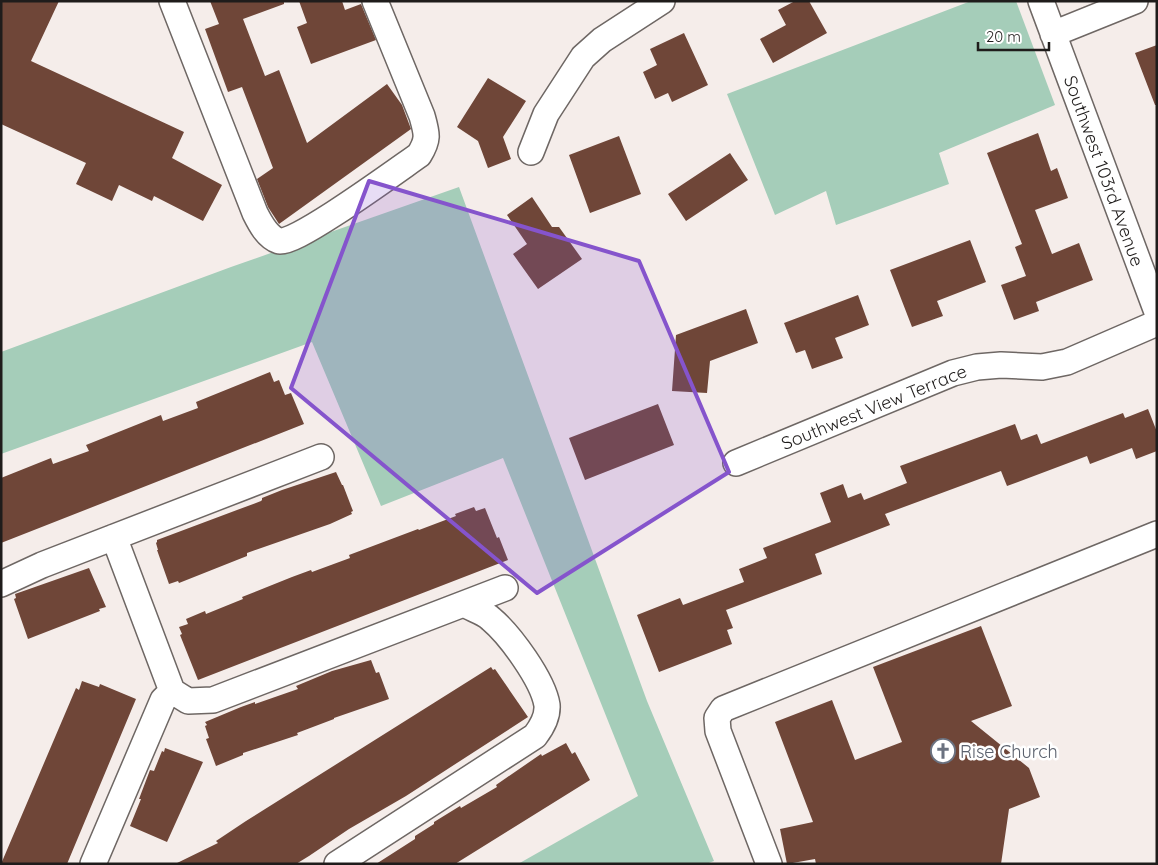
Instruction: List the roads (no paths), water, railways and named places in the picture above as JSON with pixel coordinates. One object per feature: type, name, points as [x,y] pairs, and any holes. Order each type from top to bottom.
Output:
[{"type":"street","points":[[172,1],[255,213],[262,228],[280,242],[289,240],[309,230],[419,155],[427,143],[422,116],[375,1]]},
{"type":"street","points":[[531,152],[546,114],[583,57],[602,40],[662,1]]},
{"type":"street","name":"Southwest 103rd Avenue","points":[[1041,1],[1157,312]]},
{"type":"street","points":[[1053,34],[1135,1]]},
{"type":"street","name":"Southwest View Terrace","points":[[736,462],[953,373],[977,367],[1001,365],[1042,367],[1067,362],[1157,323]]},
{"type":"street","points":[[1,584],[42,565],[321,457]]},
{"type":"street","points":[[769,864],[718,731],[716,718],[723,709],[1157,534]]},
{"type":"street","points":[[114,538],[172,691],[188,701],[214,700],[505,588]]},
{"type":"street","points":[[337,864],[535,736],[544,725],[547,706],[540,683],[535,675],[510,638],[490,617],[464,604]]},
{"type":"street","points":[[93,864],[163,700],[172,691]]},
{"type":"place","name":"Rise Church","points":[[943,751]]}]
